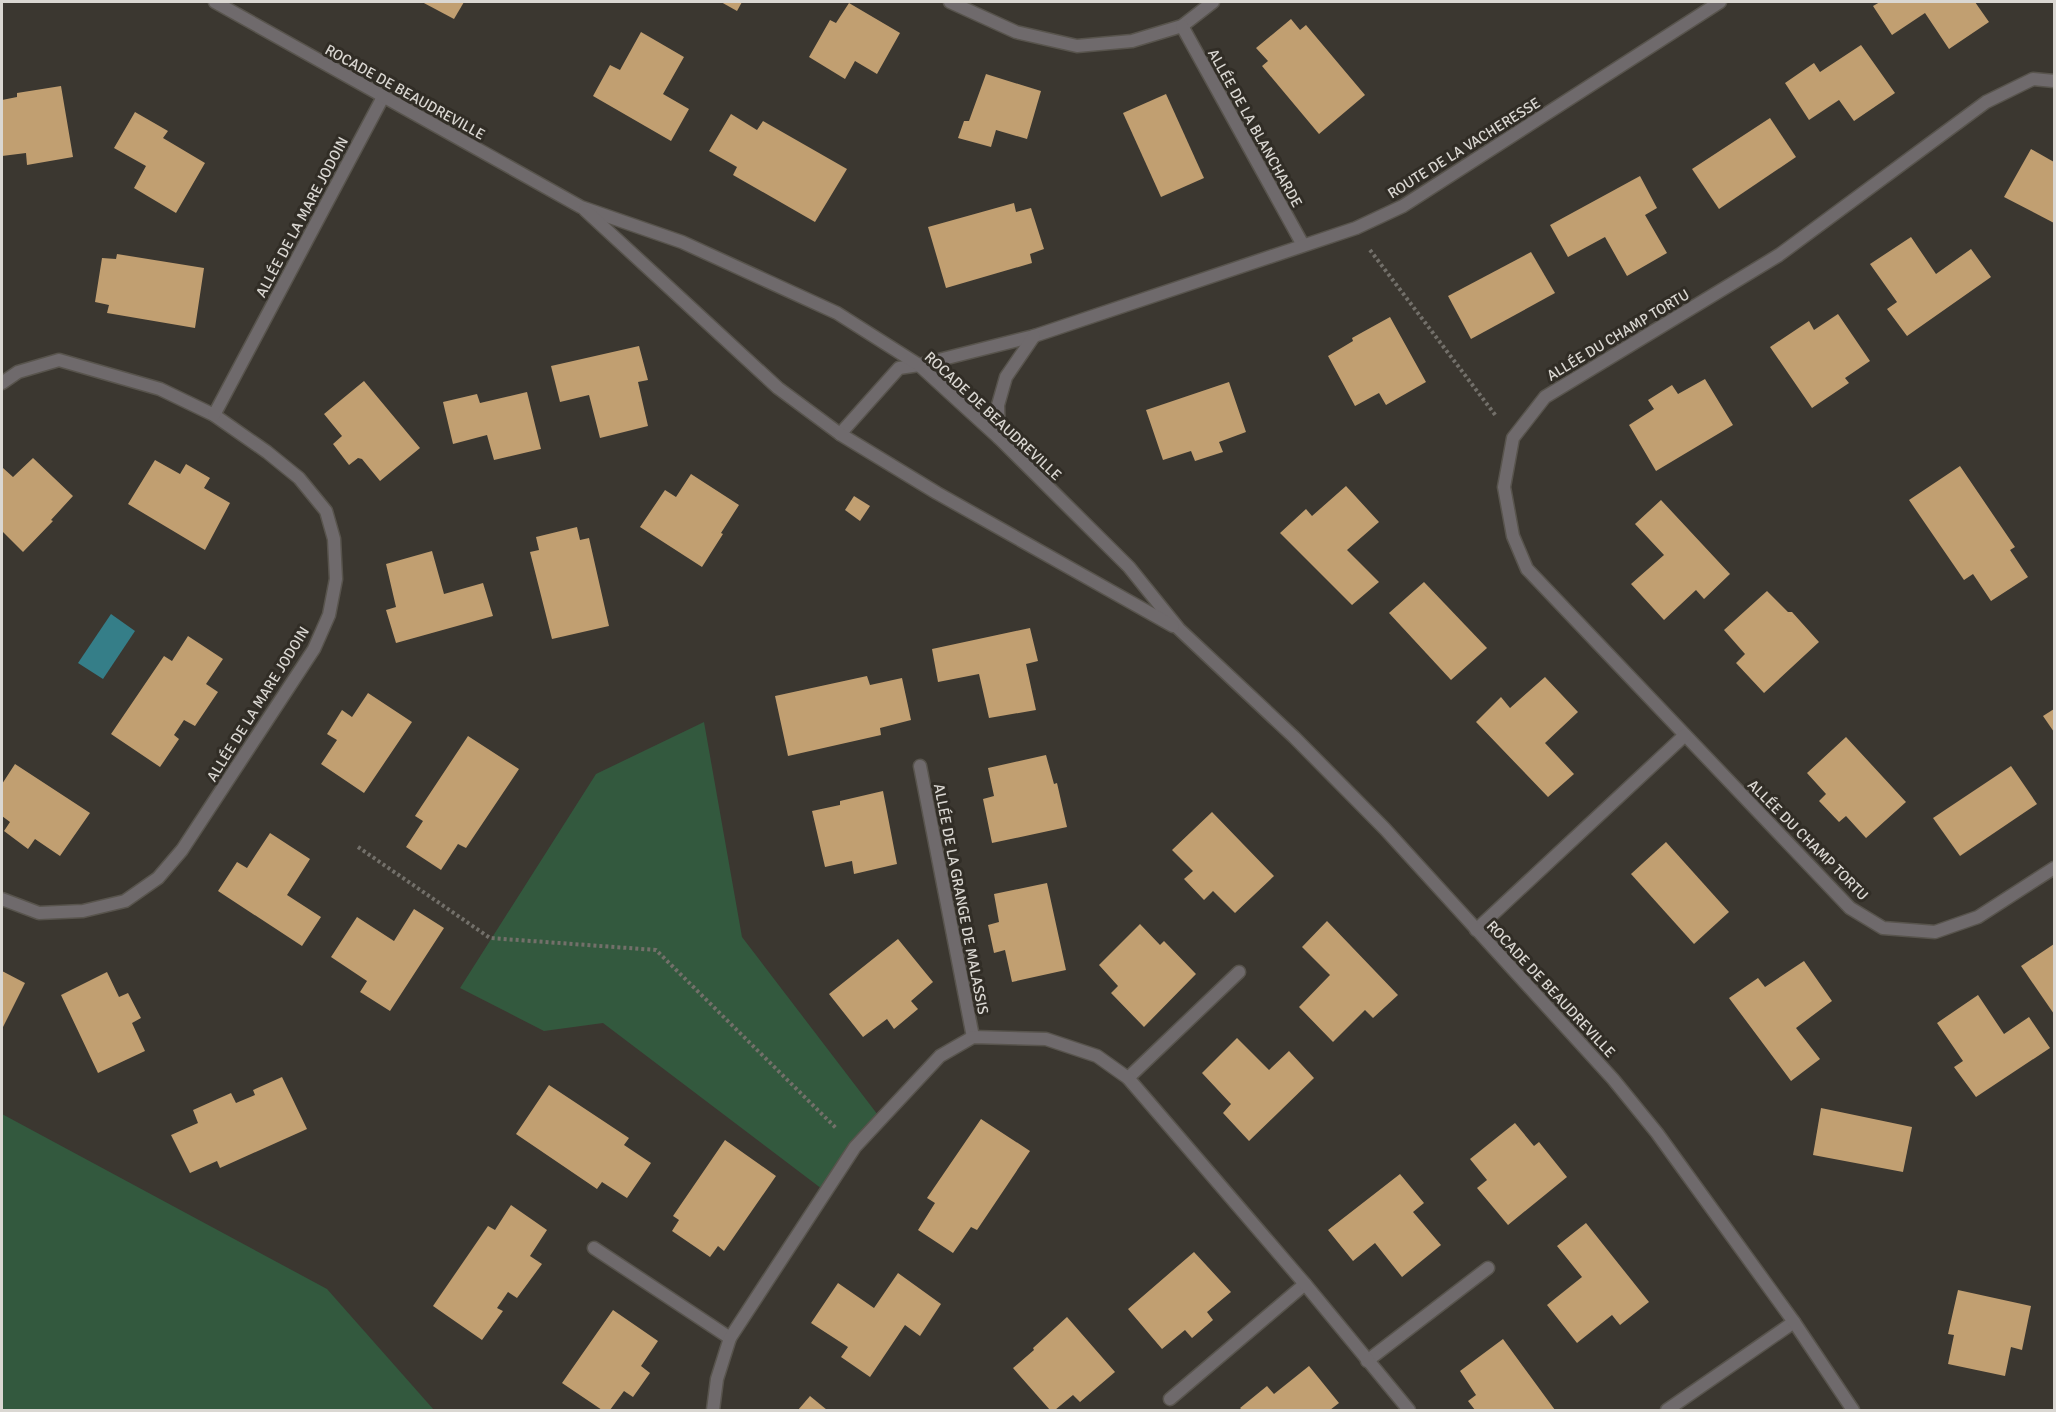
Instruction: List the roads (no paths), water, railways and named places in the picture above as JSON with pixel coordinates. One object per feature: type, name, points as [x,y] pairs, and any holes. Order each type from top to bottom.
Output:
[{"type":"street","name":"ROCADE DE BEAUDREVILLE","points":[[214,2],[581,207],[682,242],[837,313],[919,365],[999,438],[1129,567],[1179,629],[1303,745],[1385,829],[1613,1079],[1657,1133],[1794,1323],[1853,1410]]},
{"type":"street","points":[[950,2],[1016,32],[1077,46],[1132,41],[1182,26],[1213,2]]},
{"type":"street","name":"ROUTE DE LA VACHERESSE","points":[[840,434],[899,368],[1034,336],[1356,228],[1403,206],[1720,2]]},
{"type":"street","name":"ALLÉE DE LA BLANCHARDE","points":[[1182,26],[1303,245]]},
{"type":"street","name":"ALLÉE DU CHAMP TORTU","points":[[2055,81],[2033,79],[1986,102],[1779,255],[1545,397],[1513,438],[1504,487],[1513,536],[1527,569],[1850,908],[1883,928],[1935,932],[1978,917],[2055,868]]},
{"type":"street","name":"ALLÉE DE LA MARE JODOIN","points":[[214,415],[383,97]]},
{"type":"street","name":"ROCADE DE BEAUDREVILLE","points":[[581,207],[778,388],[840,434],[937,493],[1179,629]]},
{"type":"street","points":[[999,438],[998,405],[1006,377],[1034,336]]},
{"type":"street","name":"ALLÉE DE LA MARE JODOIN","points":[[2,383],[18,372],[59,360],[160,389],[214,415],[267,452],[299,478],[326,511],[334,539],[336,579],[329,615],[314,649],[182,850],[158,878],[125,901],[83,911],[39,913],[2,899]]},
{"type":"street","points":[[1476,930],[1685,735]]},
{"type":"street","name":"ALLÉE DE LA GRANGE DE MALASSIS","points":[[920,766],[973,1037]]},
{"type":"street","points":[[1128,1078],[1239,972]]},
{"type":"street","name":"ALLÉE DE LA GRANGE DE MALASSIS","points":[[713,1410],[717,1379],[730,1338],[855,1147],[940,1056],[973,1037],[1046,1039],[1097,1056],[1128,1078],[1305,1284],[1409,1410]]},
{"type":"street","points":[[594,1248],[730,1338]]},
{"type":"street","points":[[1367,1361],[1488,1268]]},
{"type":"street","points":[[1170,1399],[1305,1284]]},
{"type":"street","points":[[1667,1410],[1794,1323]]},
{"type":"water","points":[[111,614],[135,631],[103,679],[78,663]]}]
